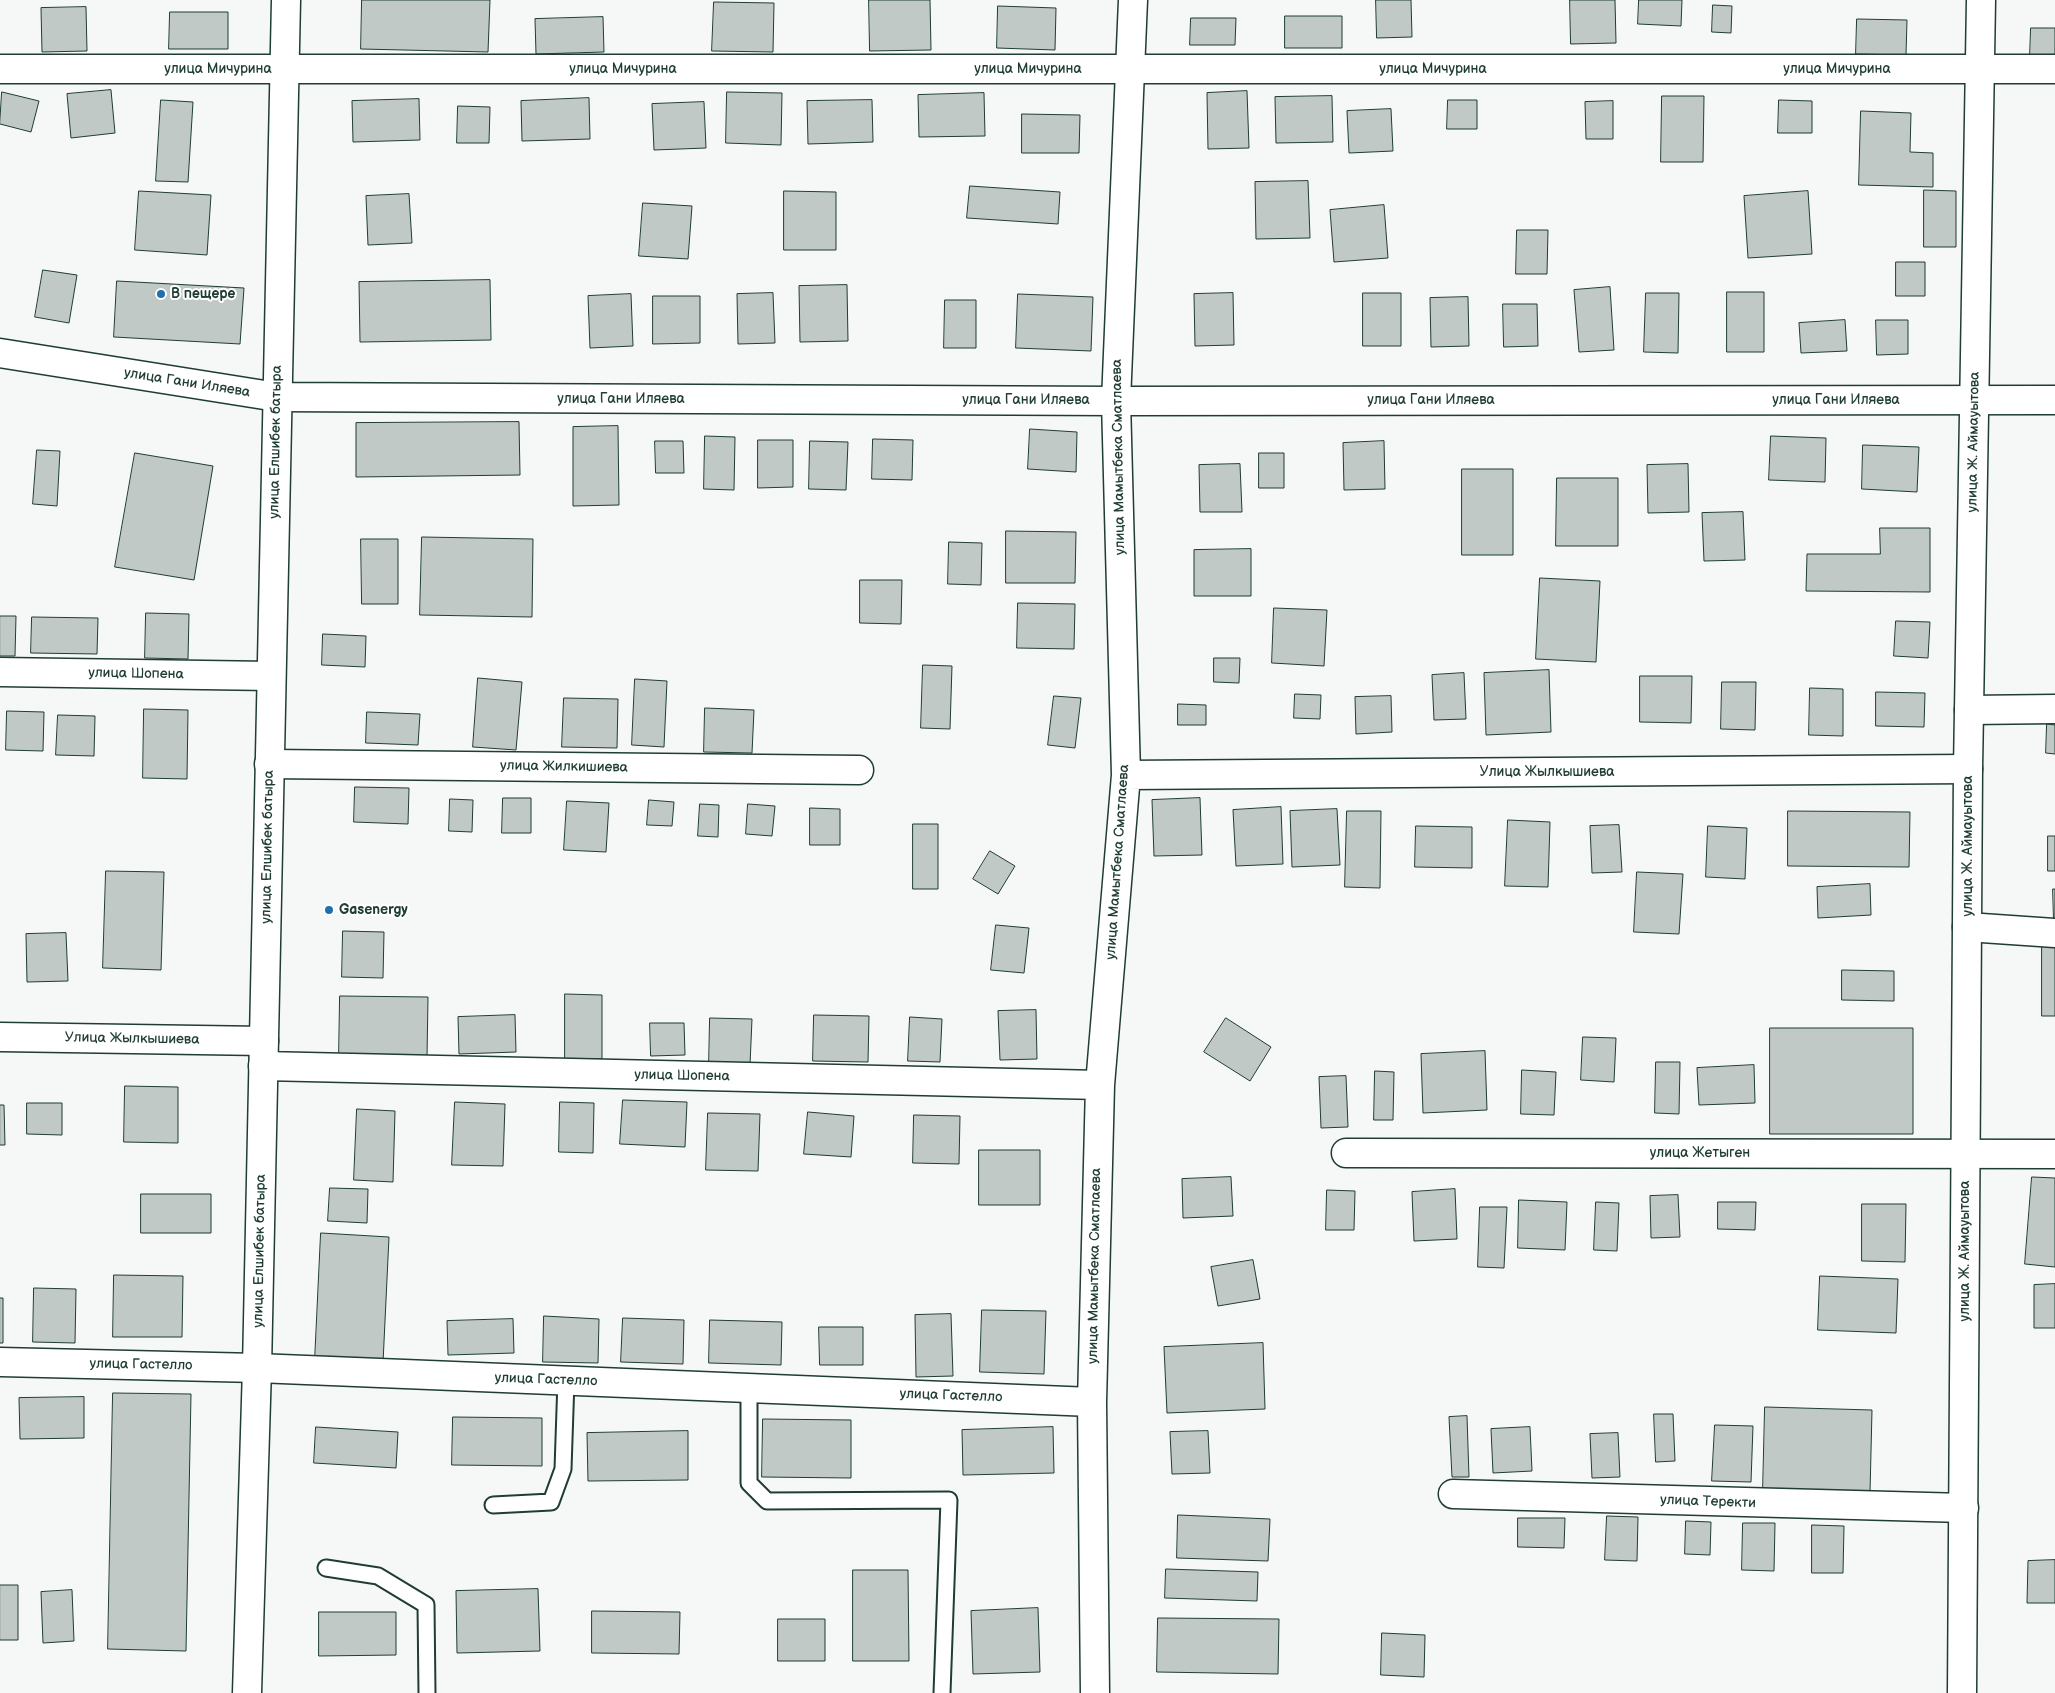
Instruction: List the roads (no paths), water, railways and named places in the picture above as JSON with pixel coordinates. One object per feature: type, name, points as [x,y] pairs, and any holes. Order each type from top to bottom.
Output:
[{"type":"street","name":"улица Елшибек батыра","points":[[247,1693],[257,1368],[286,0]]},
{"type":"street","name":"улица Мамытбека Сматлаева","points":[[1094,1693],[1092,1402],[1100,1085],[1126,775],[1116,401],[1133,0]]},
{"type":"street","name":"улица Ж. Аймауытова","points":[[1962,1693],[1968,769],[1980,0]]},
{"type":"street","name":"улица Мичурина","points":[[0,69],[2055,69]]},
{"type":"street","name":"улица Гани Иляева","points":[[0,353],[277,398],[1116,401],[2055,400]]},
{"type":"street","name":"улица Шопена","points":[[0,672],[271,676]]},
{"type":"street","points":[[1969,710],[2055,709]]},
{"type":"street","name":"улица Жилкишиева","points":[[269,764],[859,770]]},
{"type":"street","name":"Улица Жылкышиева","points":[[1126,775],[1968,769]]},
{"type":"street","points":[[1967,927],[2055,933]]},
{"type":"street","name":"Улица Жылкышиева","points":[[0,1037],[263,1054]]},
{"type":"street","name":"улица Шопена","points":[[263,1054],[1100,1085]]},
{"type":"street","name":"улица Жетыген","points":[[1346,1153],[2055,1154]]},
{"type":"street","name":"улица Гастелло","points":[[0,1362],[257,1368],[1092,1402]]},
{"type":"street","name":"улица Теректи","points":[[1453,1494],[1964,1508]]},
{"type":"lane","points":[[493,1505],[550,1502],[563,1469],[566,1380]]},
{"type":"lane","points":[[750,1388],[749,1483],[767,1501],[949,1500],[942,1693]]},
{"type":"lane","points":[[326,1568],[378,1576],[426,1605],[427,1693]]},
{"type":"place","name":"В пещере","points":[[161,294]]},
{"type":"place","name":"Gasenergy","points":[[329,910]]}]
